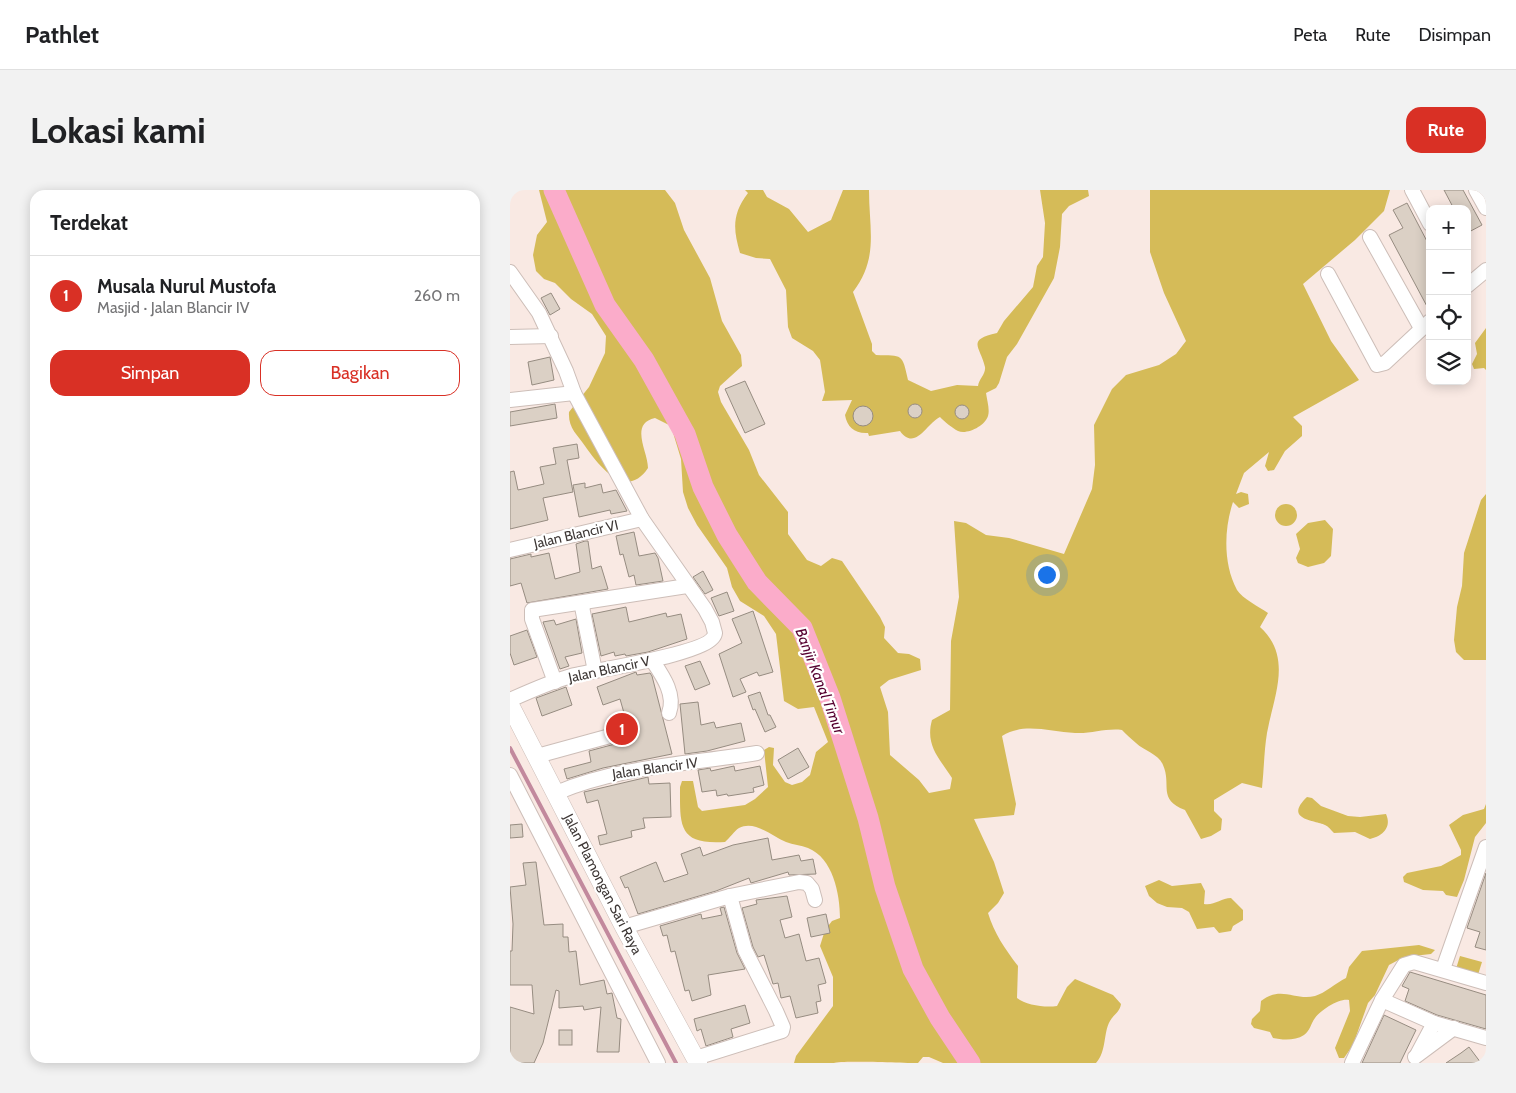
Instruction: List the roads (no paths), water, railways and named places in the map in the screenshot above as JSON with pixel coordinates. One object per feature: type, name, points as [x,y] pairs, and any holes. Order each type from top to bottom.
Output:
[{"type":"street","points":[[1412,190],[1426,216]]},
{"type":"street","points":[[1476,190],[1486,208]]},
{"type":"street","points":[[1328,274],[1377,365],[1382,365],[1426,324],[1370,237]]},
{"type":"street","points":[[1471,283],[1486,270]]},
{"type":"street","points":[[510,272],[539,313],[551,336],[574,393],[642,519],[687,586],[532,610],[532,619],[555,682]]},
{"type":"street","points":[[510,337],[551,336]]},
{"type":"street","points":[[510,400],[574,393]]},
{"type":"street","name":"Jalan Blancir VI","points":[[510,550],[642,519]]},
{"type":"street","name":"Jalan Blancir V","points":[[510,700],[555,682],[595,670],[652,660],[710,642],[714,636],[712,622],[687,586]]},
{"type":"street","points":[[585,603],[582,607],[595,670]]},
{"type":"street","points":[[652,660],[664,678],[669,691],[671,703],[669,712]]},
{"type":"street","name":"Jalan Plamongan Sari Raya","points":[[510,705],[624,927],[697,1061]]},
{"type":"street","points":[[537,756],[610,736]]},
{"type":"street","name":"Jalan Blancir IV","points":[[556,793],[583,782],[611,774],[757,753]]},
{"type":"street","points":[[510,776],[658,1063]]},
{"type":"street","points":[[1443,969],[1486,847]]},
{"type":"street","points":[[624,927],[730,896],[799,882],[807,883],[812,889],[815,900]]},
{"type":"street","points":[[697,1061],[782,1031],[783,1027],[745,950],[730,896]]},
{"type":"street","points":[[1352,1063],[1382,1000],[1404,965],[1414,962],[1486,983]]},
{"type":"street","points":[[1382,1000],[1434,1023],[1486,1038]]},
{"type":"street","points":[[1413,1060],[1434,1023]]},
{"type":"street","points":[[1413,1060],[1454,1028]]},
{"type":"waterway","name":"Banjir Kanal Timur","points":[[554,190],[605,305],[644,360],[685,434],[703,487],[727,535],[757,582],[802,628],[830,698],[868,818],[885,887],[913,969],[940,1018],[970,1063]]},
{"type":"waterway","points":[[510,748],[676,1063]]},
{"type":"place","name":"Musala Nurul Mustofa","points":[[622,729]]}]
